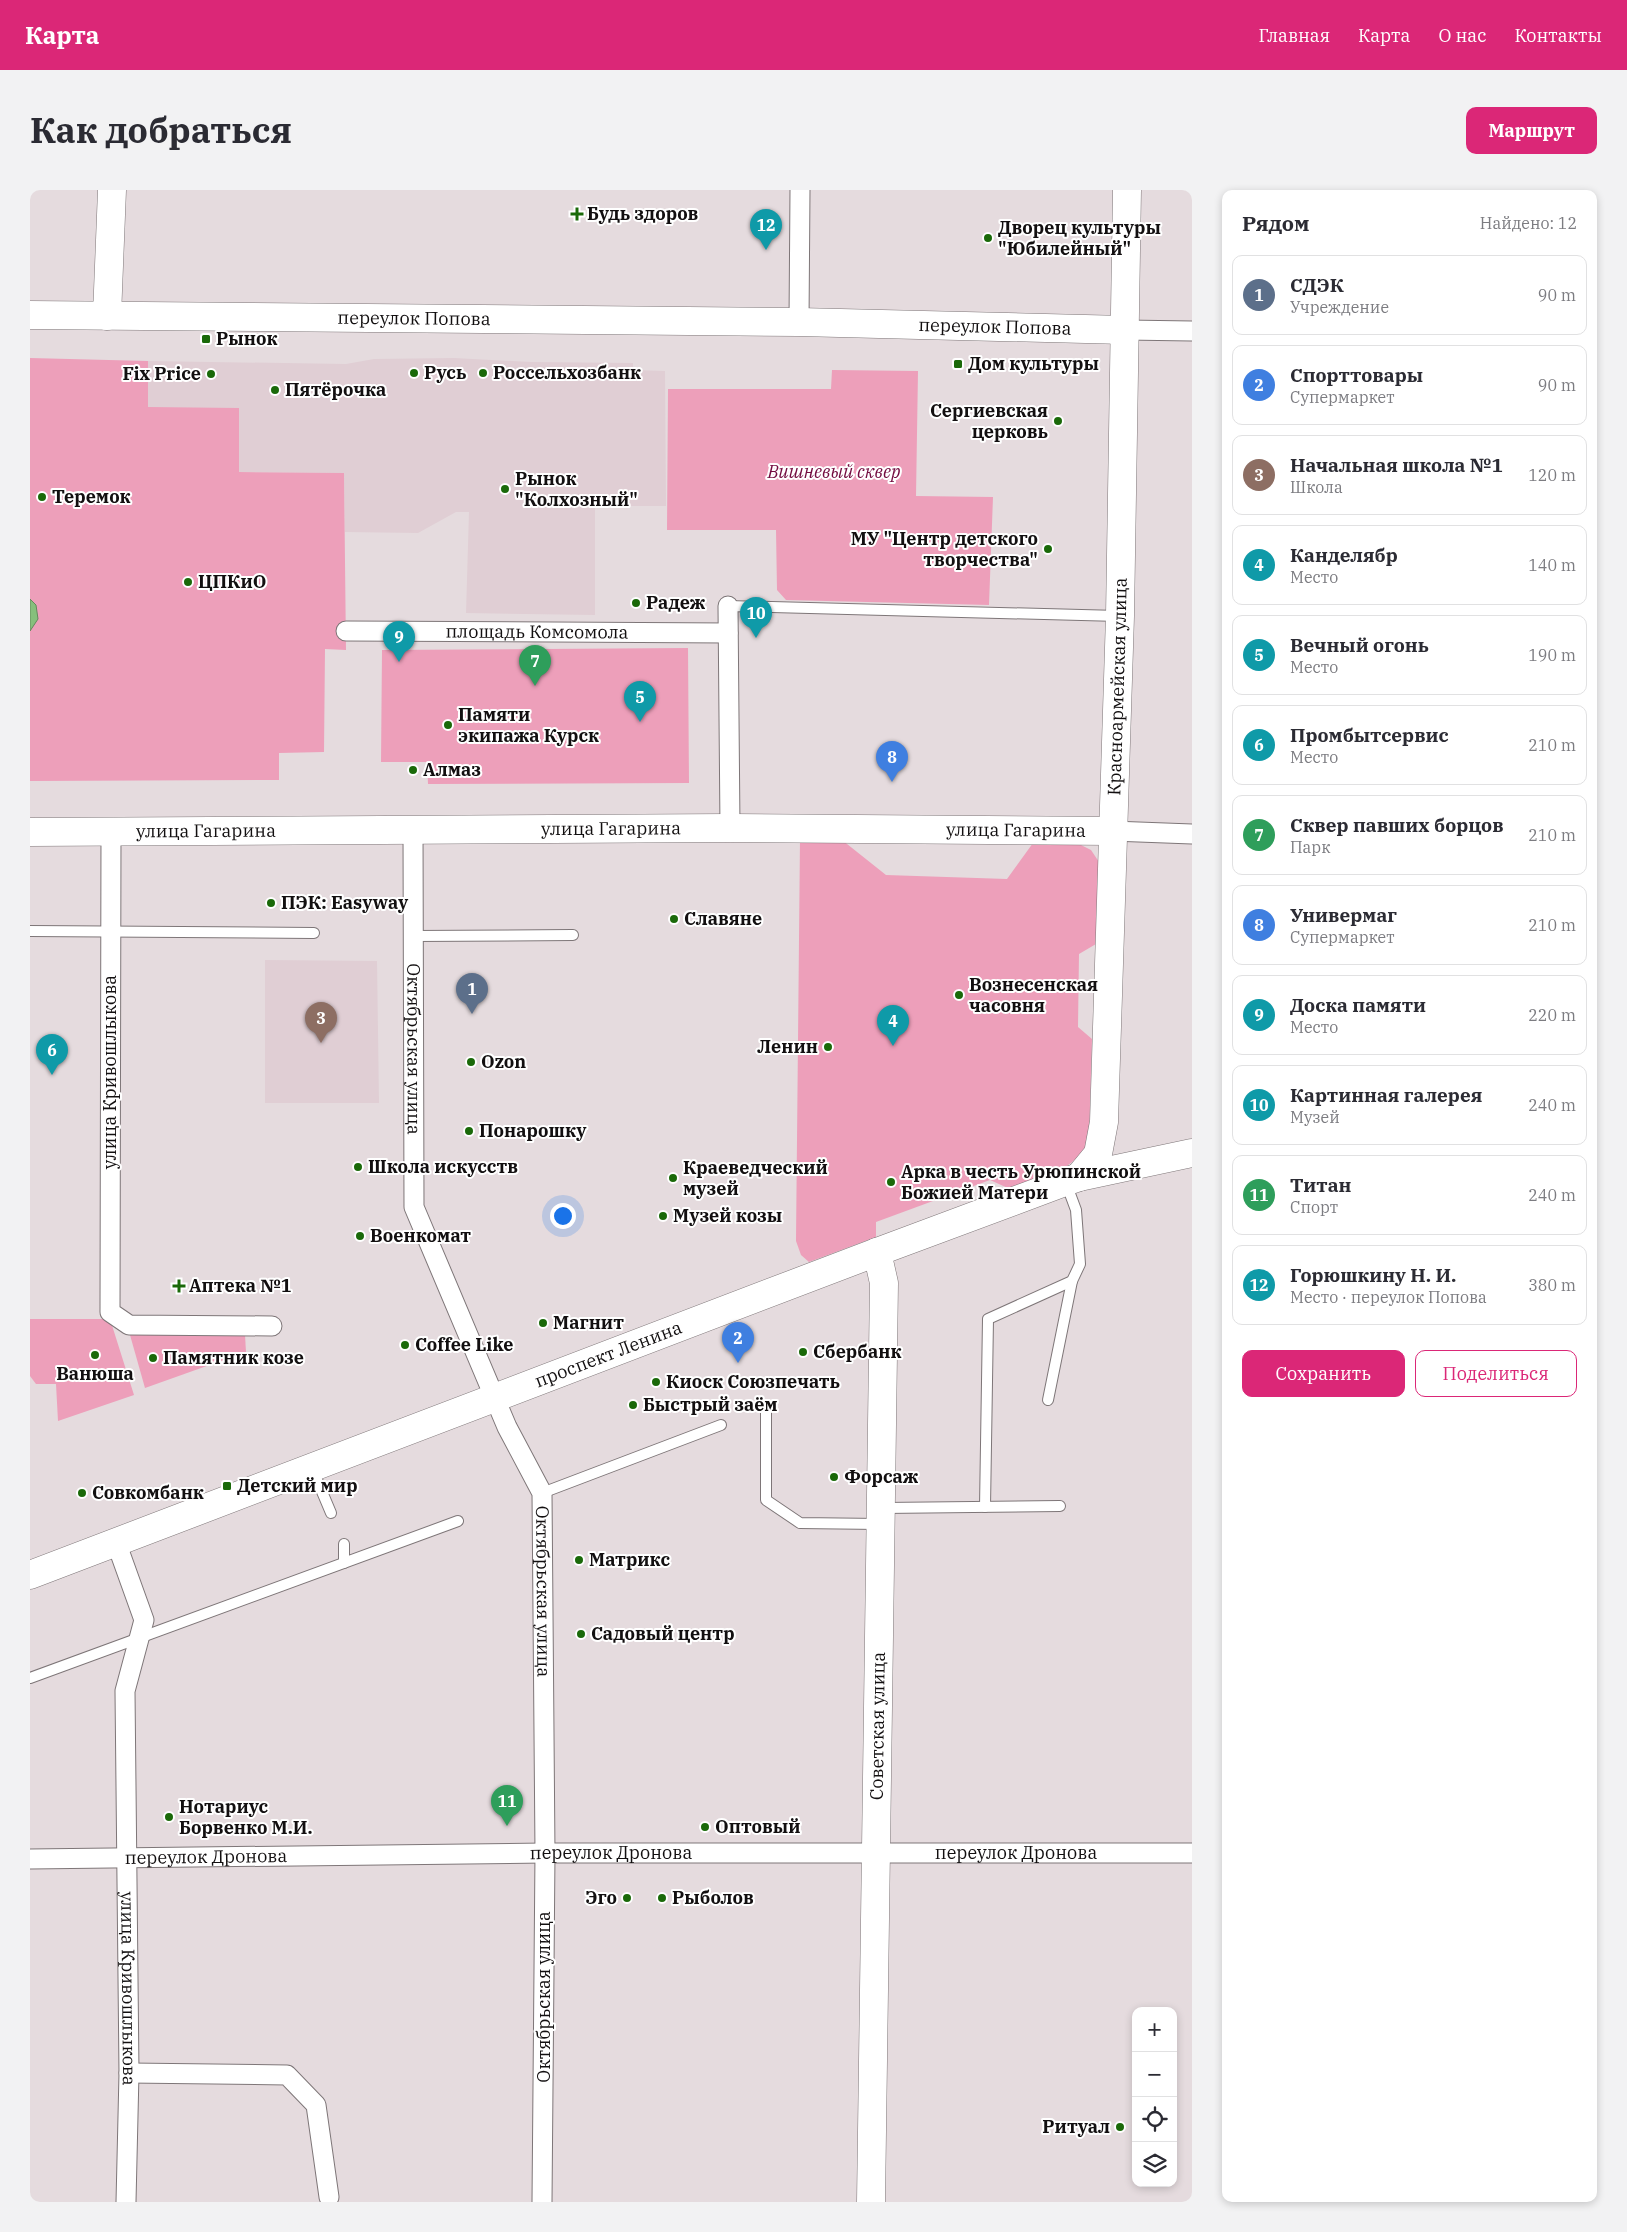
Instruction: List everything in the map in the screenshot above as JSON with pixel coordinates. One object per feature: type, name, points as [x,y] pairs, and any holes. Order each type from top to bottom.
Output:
[{"type":"main road","points":[[107,316],[112,190]]},
{"type":"main road","name":"Красноармейская улица","points":[[1072,1180],[1098,1154],[1104,1122],[1120,616],[1127,190]]},
{"type":"main road","name":"переулок Попова","points":[[30,315],[798,322],[1125,330]]},
{"type":"main road","name":"улица Гагарина","points":[[30,832],[730,828],[1112,831]]},
{"type":"main road","name":"проспект Ленина","points":[[30,1575],[877,1252],[1072,1180],[1192,1153]]},
{"type":"main road","name":"Советская улица","points":[[871,2202],[884,1283],[877,1252]]},
{"type":"street","points":[[798,322],[800,190]]},
{"type":"street","name":"переулок Попова","points":[[1125,330],[1192,331]]},
{"type":"street","points":[[728,606],[730,828]]},
{"type":"street","name":"площадь Комсомола","points":[[346,631],[728,633]]},
{"type":"street","name":"Октябрьская улица","points":[[413,829],[414,1207],[508,1427],[542,1493],[545,1853],[542,2202]]},
{"type":"street","name":"улица Кривошлыкова","points":[[111,831],[110,1312],[129,1325],[272,1326]]},
{"type":"street","name":"улица Гагарина","points":[[1112,831],[1192,834]]},
{"type":"street","name":"улица Кривошлыкова","points":[[116,1542],[144,1620],[125,1691],[129,2073],[126,2202]]},
{"type":"street","name":"переулок Дронова","points":[[30,1859],[545,1853],[1192,1853]]},
{"type":"street","points":[[129,2073],[287,2075],[316,2105],[329,2197]]},
{"type":"lane","points":[[728,606],[1120,616]]},
{"type":"lane","points":[[30,931],[314,933]]},
{"type":"lane","points":[[414,936],[573,934]]},
{"type":"lane","points":[[1048,1400],[1072,1281],[1080,1264],[1072,1180]]},
{"type":"lane","points":[[986,1507],[988,1319],[1072,1281]]},
{"type":"lane","points":[[766,1409],[766,1500],[800,1523],[986,1507],[1060,1506]]},
{"type":"lane","points":[[542,1493],[721,1425]]},
{"type":"lane","points":[[312,1467],[331,1513]]},
{"type":"lane","points":[[30,1678],[138,1640],[458,1521]]},
{"type":"lane","points":[[344,1544],[344,1563]]},
{"type":"shaded area","name":"Рынок \"Колхозный\"","points":[[454,358],[531,362],[633,363],[633,370],[665,371],[666,506],[595,506],[595,615],[466,613],[469,512],[456,512],[418,533],[345,532],[344,473],[238,472],[148,407],[148,361],[346,364],[374,359]]},
{"type":"shaded area","points":[[30,599],[36,605],[38,619],[30,631]]},
{"type":"shaded area","points":[[265,960],[377,961],[379,1103],[265,1103]]},
{"type":"green space","name":"ЦПКиО","points":[[30,358],[148,361],[148,407],[239,408],[239,472],[344,473],[346,650],[325,649],[324,752],[279,753],[279,780],[30,781]]},
{"type":"green space","name":"Вишневый сквер","points":[[832,370],[918,371],[916,496],[993,497],[989,605],[786,600],[777,590],[776,530],[667,530],[668,389],[831,389]]},
{"type":"green space","points":[[688,648],[689,783],[428,784],[427,762],[381,762],[382,650]]},
{"type":"green space","points":[[800,839],[842,840],[886,875],[1007,879],[1033,843],[1079,844],[1091,850],[1099,862],[1096,944],[1079,954],[1078,1027],[1092,1039],[1089,1141],[1083,1152],[1065,1167],[1010,1189],[990,1180],[876,1222],[876,1237],[809,1262],[801,1255],[796,1241]]},
{"type":"green space","points":[[30,1319],[110,1319],[134,1395],[58,1421],[56,1384],[36,1384],[30,1376]]},
{"type":"green space","points":[[130,1335],[245,1335],[246,1352],[145,1388]]},
{"type":"place","name":"Будь здоров","points":[[577,214]]},
{"type":"place","name":"Дворец культуры \"Юбилейный\"","points":[[988,238]]},
{"type":"place","name":"Горюшкину Н. И.","points":[[766,250]]},
{"type":"place","name":"Рынок","points":[[206,339]]},
{"type":"place","name":"Дом культуры","points":[[958,364]]},
{"type":"place","name":"Русь","points":[[414,373]]},
{"type":"place","name":"Россельхозбанк","points":[[483,373]]},
{"type":"place","name":"Fix Price","points":[[211,374]]},
{"type":"place","name":"Пятёрочка","points":[[275,390]]},
{"type":"place","name":"Сергиевская церковь","points":[[1058,421]]},
{"type":"place","name":"Рынок \"Колхозный\"","points":[[505,489]]},
{"type":"place","name":"Теремок","points":[[42,497]]},
{"type":"place","name":"МУ \"Центр детского творчества\"","points":[[1048,549]]},
{"type":"place","name":"ЦПКиО","points":[[188,582]]},
{"type":"place","name":"Радеж","points":[[636,603]]},
{"type":"place","name":"Картинная галерея","points":[[756,638]]},
{"type":"place","name":"Доска памяти","points":[[399,662]]},
{"type":"place","name":"Сквер павших борцов","points":[[535,686]]},
{"type":"place","name":"Вечный огонь","points":[[640,722]]},
{"type":"place","name":"Памяти экипажа Курск","points":[[448,725]]},
{"type":"place","name":"Алмаз","points":[[413,770]]},
{"type":"place","name":"Универмаг","points":[[892,782]]},
{"type":"place","name":"ПЭК: Easyway","points":[[271,903]]},
{"type":"place","name":"Славяне","points":[[674,919]]},
{"type":"place","name":"Вознесенская часовня","points":[[959,995]]},
{"type":"place","name":"СДЭК","points":[[472,1014]]},
{"type":"place","name":"Начальная школа №1","points":[[321,1043]]},
{"type":"place","name":"Канделябр","points":[[893,1046]]},
{"type":"place","name":"Ленин","points":[[828,1047]]},
{"type":"place","name":"Ozon","points":[[471,1062]]},
{"type":"place","name":"Промбытсервис","points":[[52,1075]]},
{"type":"place","name":"Понарошку","points":[[469,1131]]},
{"type":"place","name":"Школа искусств","points":[[358,1167]]},
{"type":"place","name":"Краеведческий музей","points":[[673,1178]]},
{"type":"place","name":"Арка в честь Урюпинской Божией Матери","points":[[891,1182]]},
{"type":"place","name":"Музей козы","points":[[663,1216]]},
{"type":"place","name":"Военкомат","points":[[360,1236]]},
{"type":"place","name":"Аптека №1","points":[[179,1286]]},
{"type":"place","name":"Магнит","points":[[543,1323]]},
{"type":"place","name":"Coffee Like","points":[[405,1345]]},
{"type":"place","name":"Сбербанк","points":[[803,1352]]},
{"type":"place","name":"Ванюша","points":[[95,1355]]},
{"type":"place","name":"Памятник козе","points":[[153,1358]]},
{"type":"place","name":"Спорттовары","points":[[738,1363]]},
{"type":"place","name":"Киоск Союзпечать","points":[[656,1382]]},
{"type":"place","name":"Быстрый заём","points":[[633,1405]]},
{"type":"place","name":"Форсаж","points":[[834,1477]]},
{"type":"place","name":"Детский мир","points":[[227,1486]]},
{"type":"place","name":"Совкомбанк","points":[[82,1493]]},
{"type":"place","name":"Матрикс","points":[[579,1560]]},
{"type":"place","name":"Садовый центр","points":[[581,1634]]},
{"type":"place","name":"Нотариус Борвенко М.И.","points":[[169,1817]]},
{"type":"place","name":"Титан","points":[[507,1826]]},
{"type":"place","name":"Оптовый","points":[[705,1827]]},
{"type":"place","name":"Эго","points":[[627,1898]]},
{"type":"place","name":"Рыболов","points":[[662,1898]]},
{"type":"place","name":"Ритуал","points":[[1120,2127]]}]
